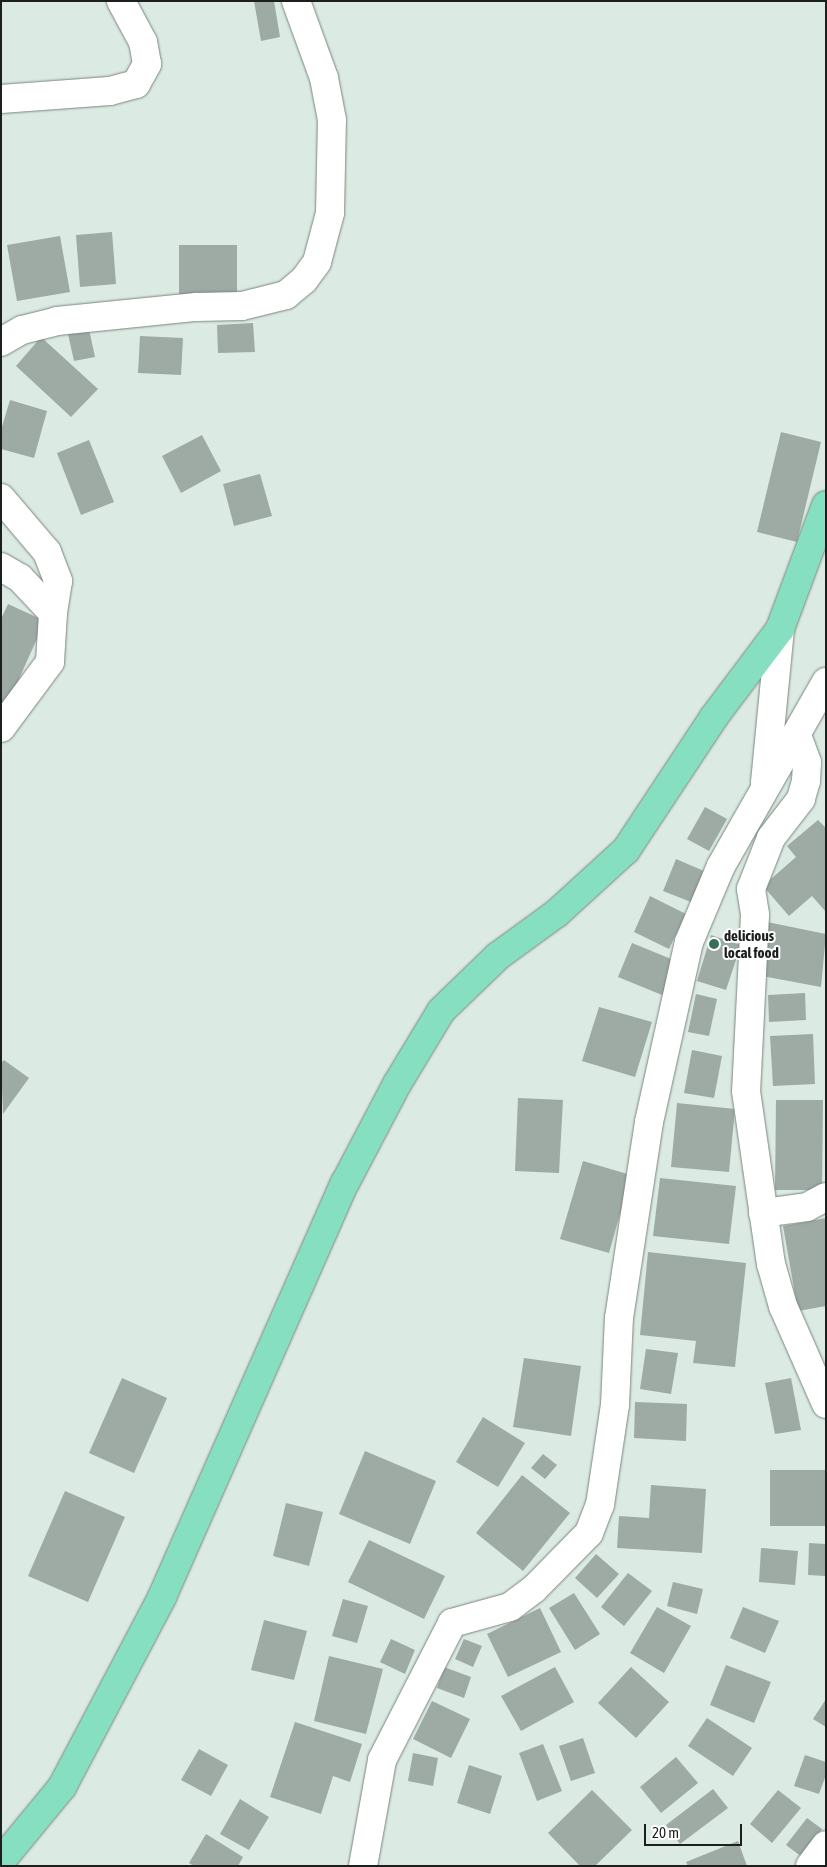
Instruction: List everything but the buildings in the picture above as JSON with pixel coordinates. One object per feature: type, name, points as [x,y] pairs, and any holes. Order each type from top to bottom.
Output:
[{"type":"main road","points":[[1,1861],[62,1787],[162,1597],[344,1183],[397,1084],[441,1011],[498,956],[557,913],[626,850],[714,717],[780,629],[826,505]]},
{"type":"street","points":[[1,99],[110,91],[136,84],[147,64],[143,42],[121,1]]},
{"type":"street","points":[[1,342],[22,330],[57,321],[196,306],[242,306],[286,295],[304,280],[317,262],[330,213],[332,120],[324,78],[296,1]]},
{"type":"street","points":[[1,498],[47,552],[58,581],[53,613],[50,662],[1,728]]},
{"type":"street","points":[[1,567],[20,578],[53,613]]},
{"type":"street","points":[[764,789],[780,629]]},
{"type":"street","points":[[363,1866],[382,1760],[452,1623],[516,1603],[534,1589],[589,1533],[596,1514],[615,1405],[619,1318],[649,1122],[680,980],[700,910],[764,789],[826,682]]},
{"type":"street","points":[[797,735],[807,762],[806,781],[800,799],[771,838],[751,889],[755,915],[746,1091],[771,1264],[783,1306],[826,1404]]},
{"type":"street","points":[[800,799],[826,785]]},
{"type":"street","points":[[763,1214],[807,1207],[826,1197]]},
{"type":"street","points":[[810,1866],[826,1845]]},
{"type":"place","name":"delicious local food","points":[[714,944]]}]
